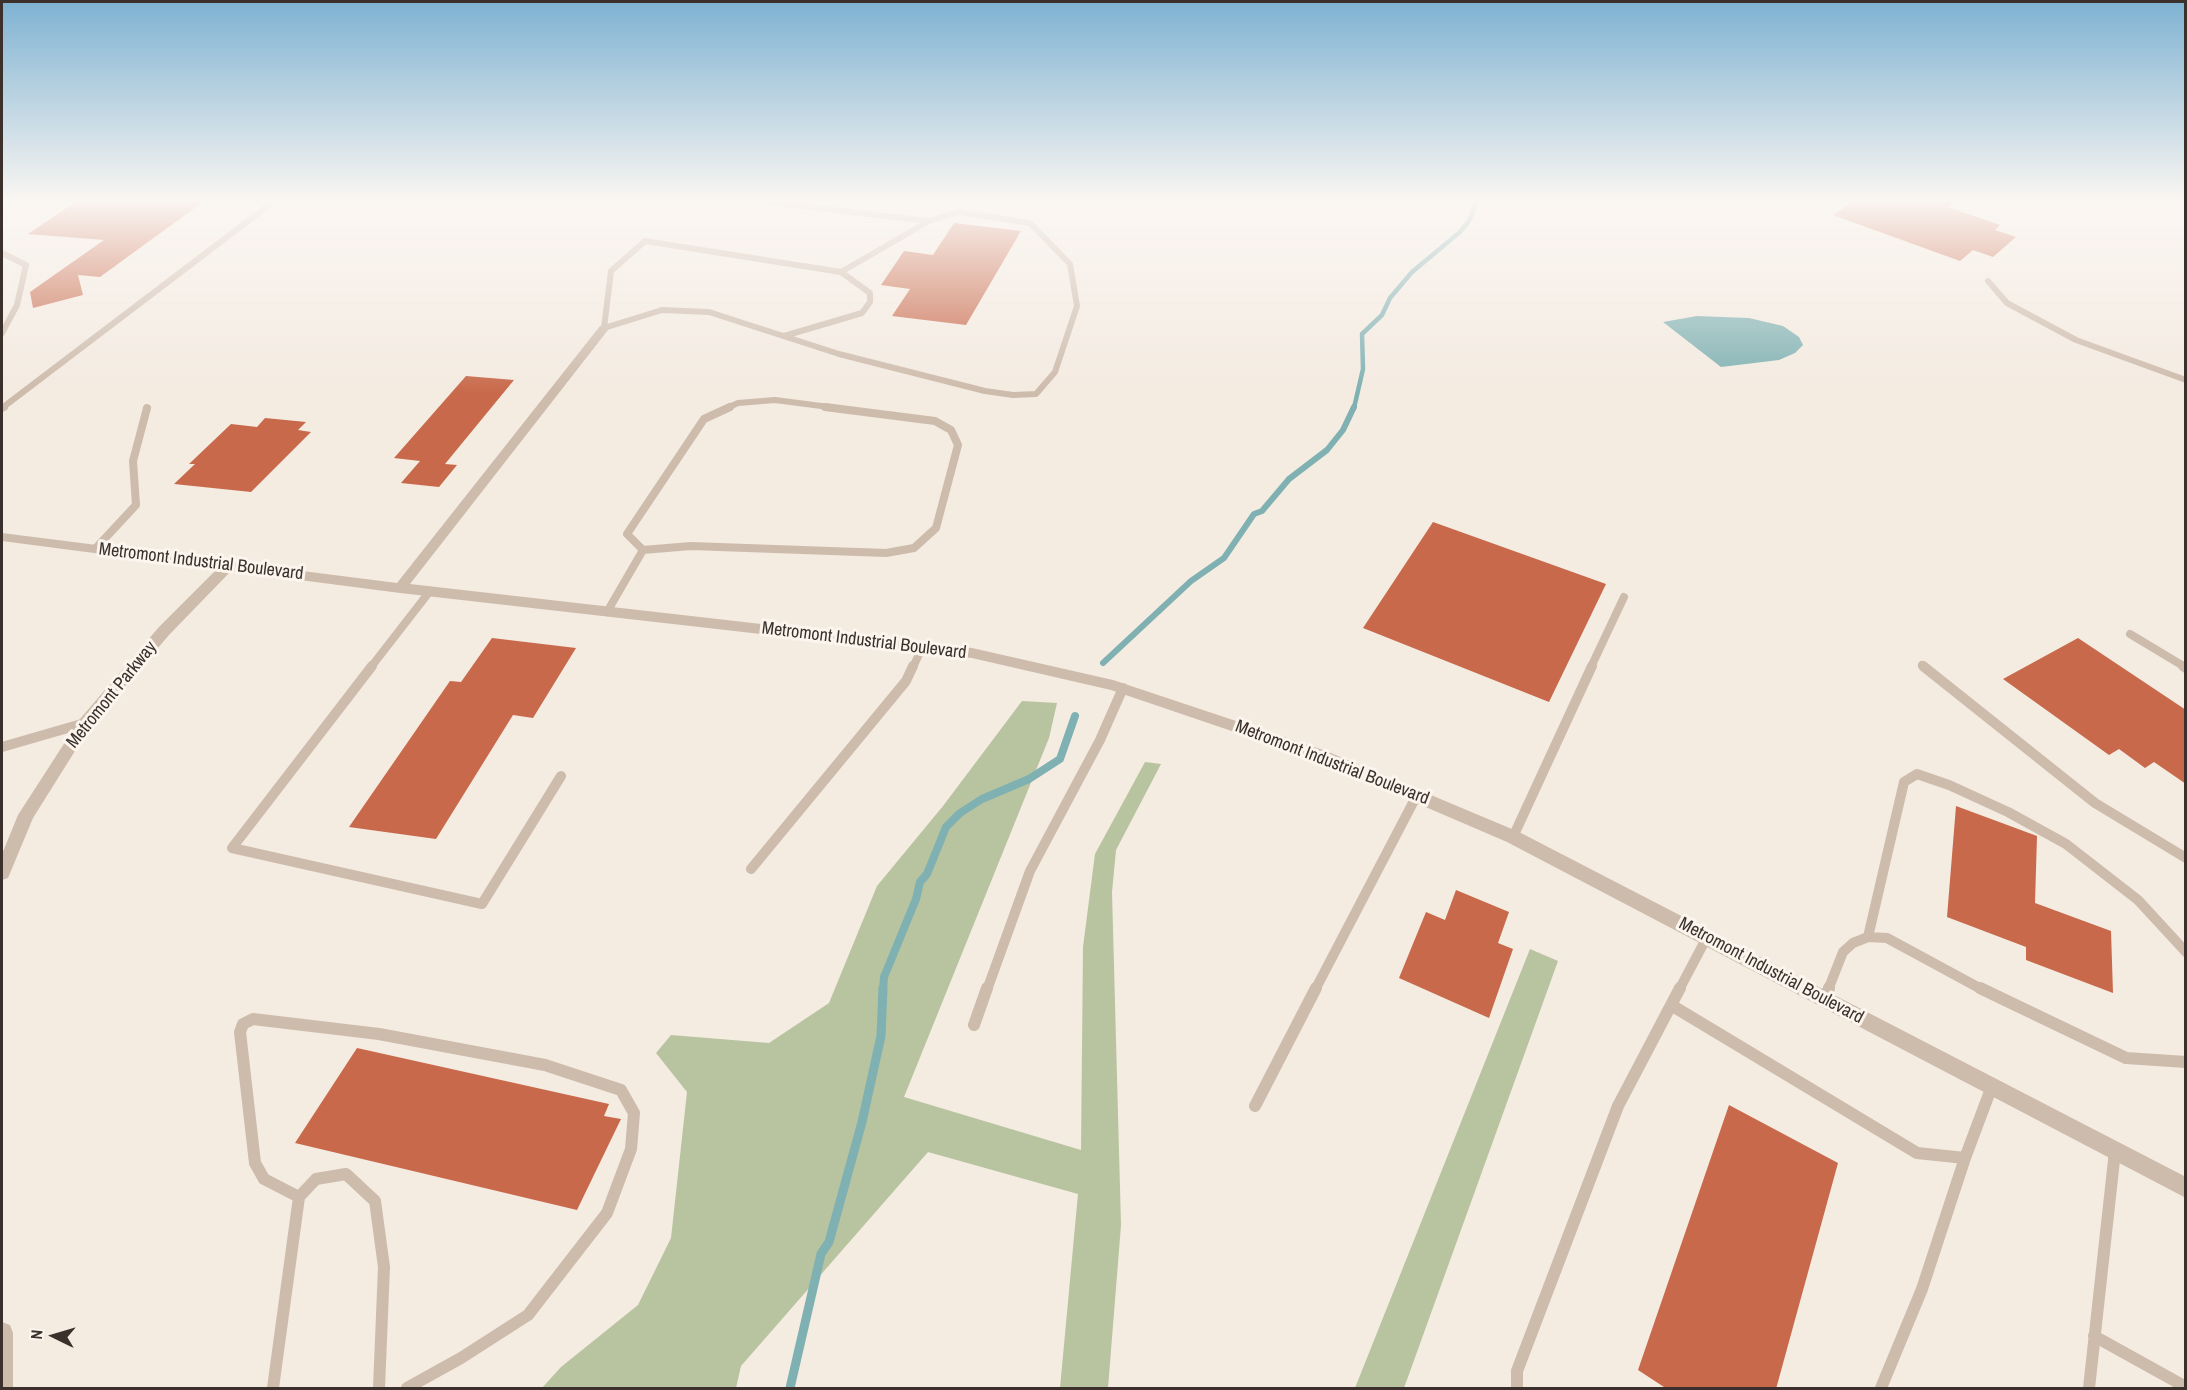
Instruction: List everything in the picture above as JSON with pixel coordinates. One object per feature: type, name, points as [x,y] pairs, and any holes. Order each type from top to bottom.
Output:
[{"type":"street","points":[[400,588],[604,328]]},
{"type":"street","name":"Metromont Industrial Boulevard","points":[[2,537],[400,588],[923,646],[1000,658],[1123,688],[1320,755],[1513,837],[2186,1188]]},
{"type":"street","name":"Metromont Parkway","points":[[2,873],[26,815],[85,723],[157,638],[229,565]]},
{"type":"street","points":[[2,1342],[2,1389]]},
{"type":"lane","points":[[2,333],[17,305],[26,265],[24,264]]},
{"type":"lane","points":[[2,408],[192,264]]},
{"type":"lane","points":[[619,264],[611,271],[604,328],[662,310],[709,312],[839,354],[985,391],[1013,395],[1036,394],[1055,372],[1077,306],[1070,264]]},
{"type":"lane","points":[[784,336],[862,313],[870,302],[870,293],[841,272],[790,264]]},
{"type":"lane","points":[[841,272],[855,264]]},
{"type":"lane","points":[[1988,281],[2007,303],[2076,340],[2186,380]]},
{"type":"lane","points":[[775,400],[935,421],[951,430],[958,445],[936,528],[914,548],[886,553],[691,546],[643,550],[627,534],[704,418],[738,403],[775,400]]},
{"type":"lane","points":[[96,548],[136,505],[133,460],[147,408]]},
{"type":"lane","points":[[607,612],[643,550]]},
{"type":"lane","points":[[430,591],[232,848],[482,904],[561,776]]},
{"type":"lane","points":[[1513,837],[1624,597]]},
{"type":"lane","points":[[2130,634],[2186,668]]},
{"type":"lane","points":[[751,868],[906,681],[923,646]]},
{"type":"lane","points":[[1922,665],[2095,803],[2186,858]]},
{"type":"lane","points":[[974,1025],[1030,871],[1100,740],[1123,688]]},
{"type":"lane","points":[[2,747],[85,723]]},
{"type":"lane","points":[[1868,937],[1905,782],[1917,774],[1949,785],[2008,812],[2066,844],[2138,900],[2186,952]]},
{"type":"lane","points":[[1255,1106],[1417,795]]},
{"type":"lane","points":[[1517,1389],[1517,1371],[1618,1106],[1707,937]]},
{"type":"lane","points":[[1825,999],[1843,952],[1852,943],[1868,937],[1887,938],[1998,998],[2126,1059],[2186,1062]]},
{"type":"lane","points":[[1671,1005],[1917,1153],[1965,1158]]},
{"type":"lane","points":[[299,1197],[264,1179],[255,1163],[240,1032],[243,1024],[253,1019],[379,1034],[545,1065],[621,1090],[634,1113],[631,1149],[607,1213],[528,1315],[407,1389]]},
{"type":"lane","points":[[1881,1389],[1922,1289],[1965,1158],[1992,1086]]},
{"type":"lane","points":[[2089,1389],[2115,1151]]},
{"type":"lane","points":[[273,1389],[299,1197],[316,1179],[346,1174],[375,1201],[384,1267],[379,1389]]},
{"type":"lane","points":[[2094,1336],[2186,1388]]},
{"type":"green space","points":[[1022,701],[1057,703],[1049,738],[904,1097],[1081,1150],[1083,947],[1095,854],[1145,762],[1161,764],[1116,850],[1112,892],[1121,1225],[1108,1388],[1060,1388],[1078,1194],[928,1152],[741,1366],[736,1388],[542,1388],[561,1367],[638,1305],[671,1238],[687,1092],[656,1053],[671,1035],[769,1043],[829,1003],[877,886],[943,806]]},
{"type":"green space","points":[[1530,949],[1558,961],[1404,1388],[1355,1388]]},
{"type":"water","points":[[1697,316],[1749,318],[1783,326],[1799,337],[1803,345],[1795,353],[1779,360],[1721,367],[1663,322]]},
{"type":"building","points":[[70,264],[118,264],[100,277],[78,275],[83,295],[33,308],[30,292]]},
{"type":"building","points":[[895,264],[1002,264],[966,325],[892,316],[910,289],[881,285]]},
{"type":"building","points":[[466,376],[514,380],[445,464],[457,465],[439,487],[401,483],[420,461],[394,458]]},
{"type":"building","points":[[265,418],[306,422],[298,430],[311,432],[251,492],[174,484],[195,464],[189,464],[231,424],[257,427]]},
{"type":"building","points":[[1433,522],[1606,584],[1549,702],[1363,628]]},
{"type":"building","points":[[492,638],[576,648],[533,718],[513,715],[436,839],[349,827],[450,681],[461,682]]},
{"type":"building","points":[[2078,638],[2186,710],[2186,784],[2154,762],[2145,768],[2119,749],[2109,755],[2003,679]]},
{"type":"building","points":[[1956,806],[2037,836],[2035,903],[2111,931],[2113,993],[2026,960],[2026,947],[1947,917]]},
{"type":"building","points":[[1456,890],[1509,912],[1498,943],[1513,949],[1489,1018],[1399,978],[1426,912],[1445,920]]},
{"type":"building","points":[[357,1048],[609,1104],[604,1116],[621,1119],[577,1210],[295,1143]]},
{"type":"building","points":[[1729,1105],[1838,1163],[1776,1389],[1667,1389],[1638,1370]]},
{"type":"waterway","points":[[1354,408],[1363,369],[1362,334],[1382,315],[1390,298],[1422,264]]},
{"type":"waterway","points":[[1103,663],[1191,581],[1224,558],[1254,514],[1262,511],[1289,479],[1327,450],[1343,430],[1354,407]]},
{"type":"waterway","points":[[883,990],[884,977],[916,899],[920,882],[927,874],[946,827],[960,813],[982,799],[1029,779],[1060,759],[1075,716]]},
{"type":"waterway","points":[[790,1388],[821,1254],[829,1242],[862,1122],[881,1036],[883,988]]}]
